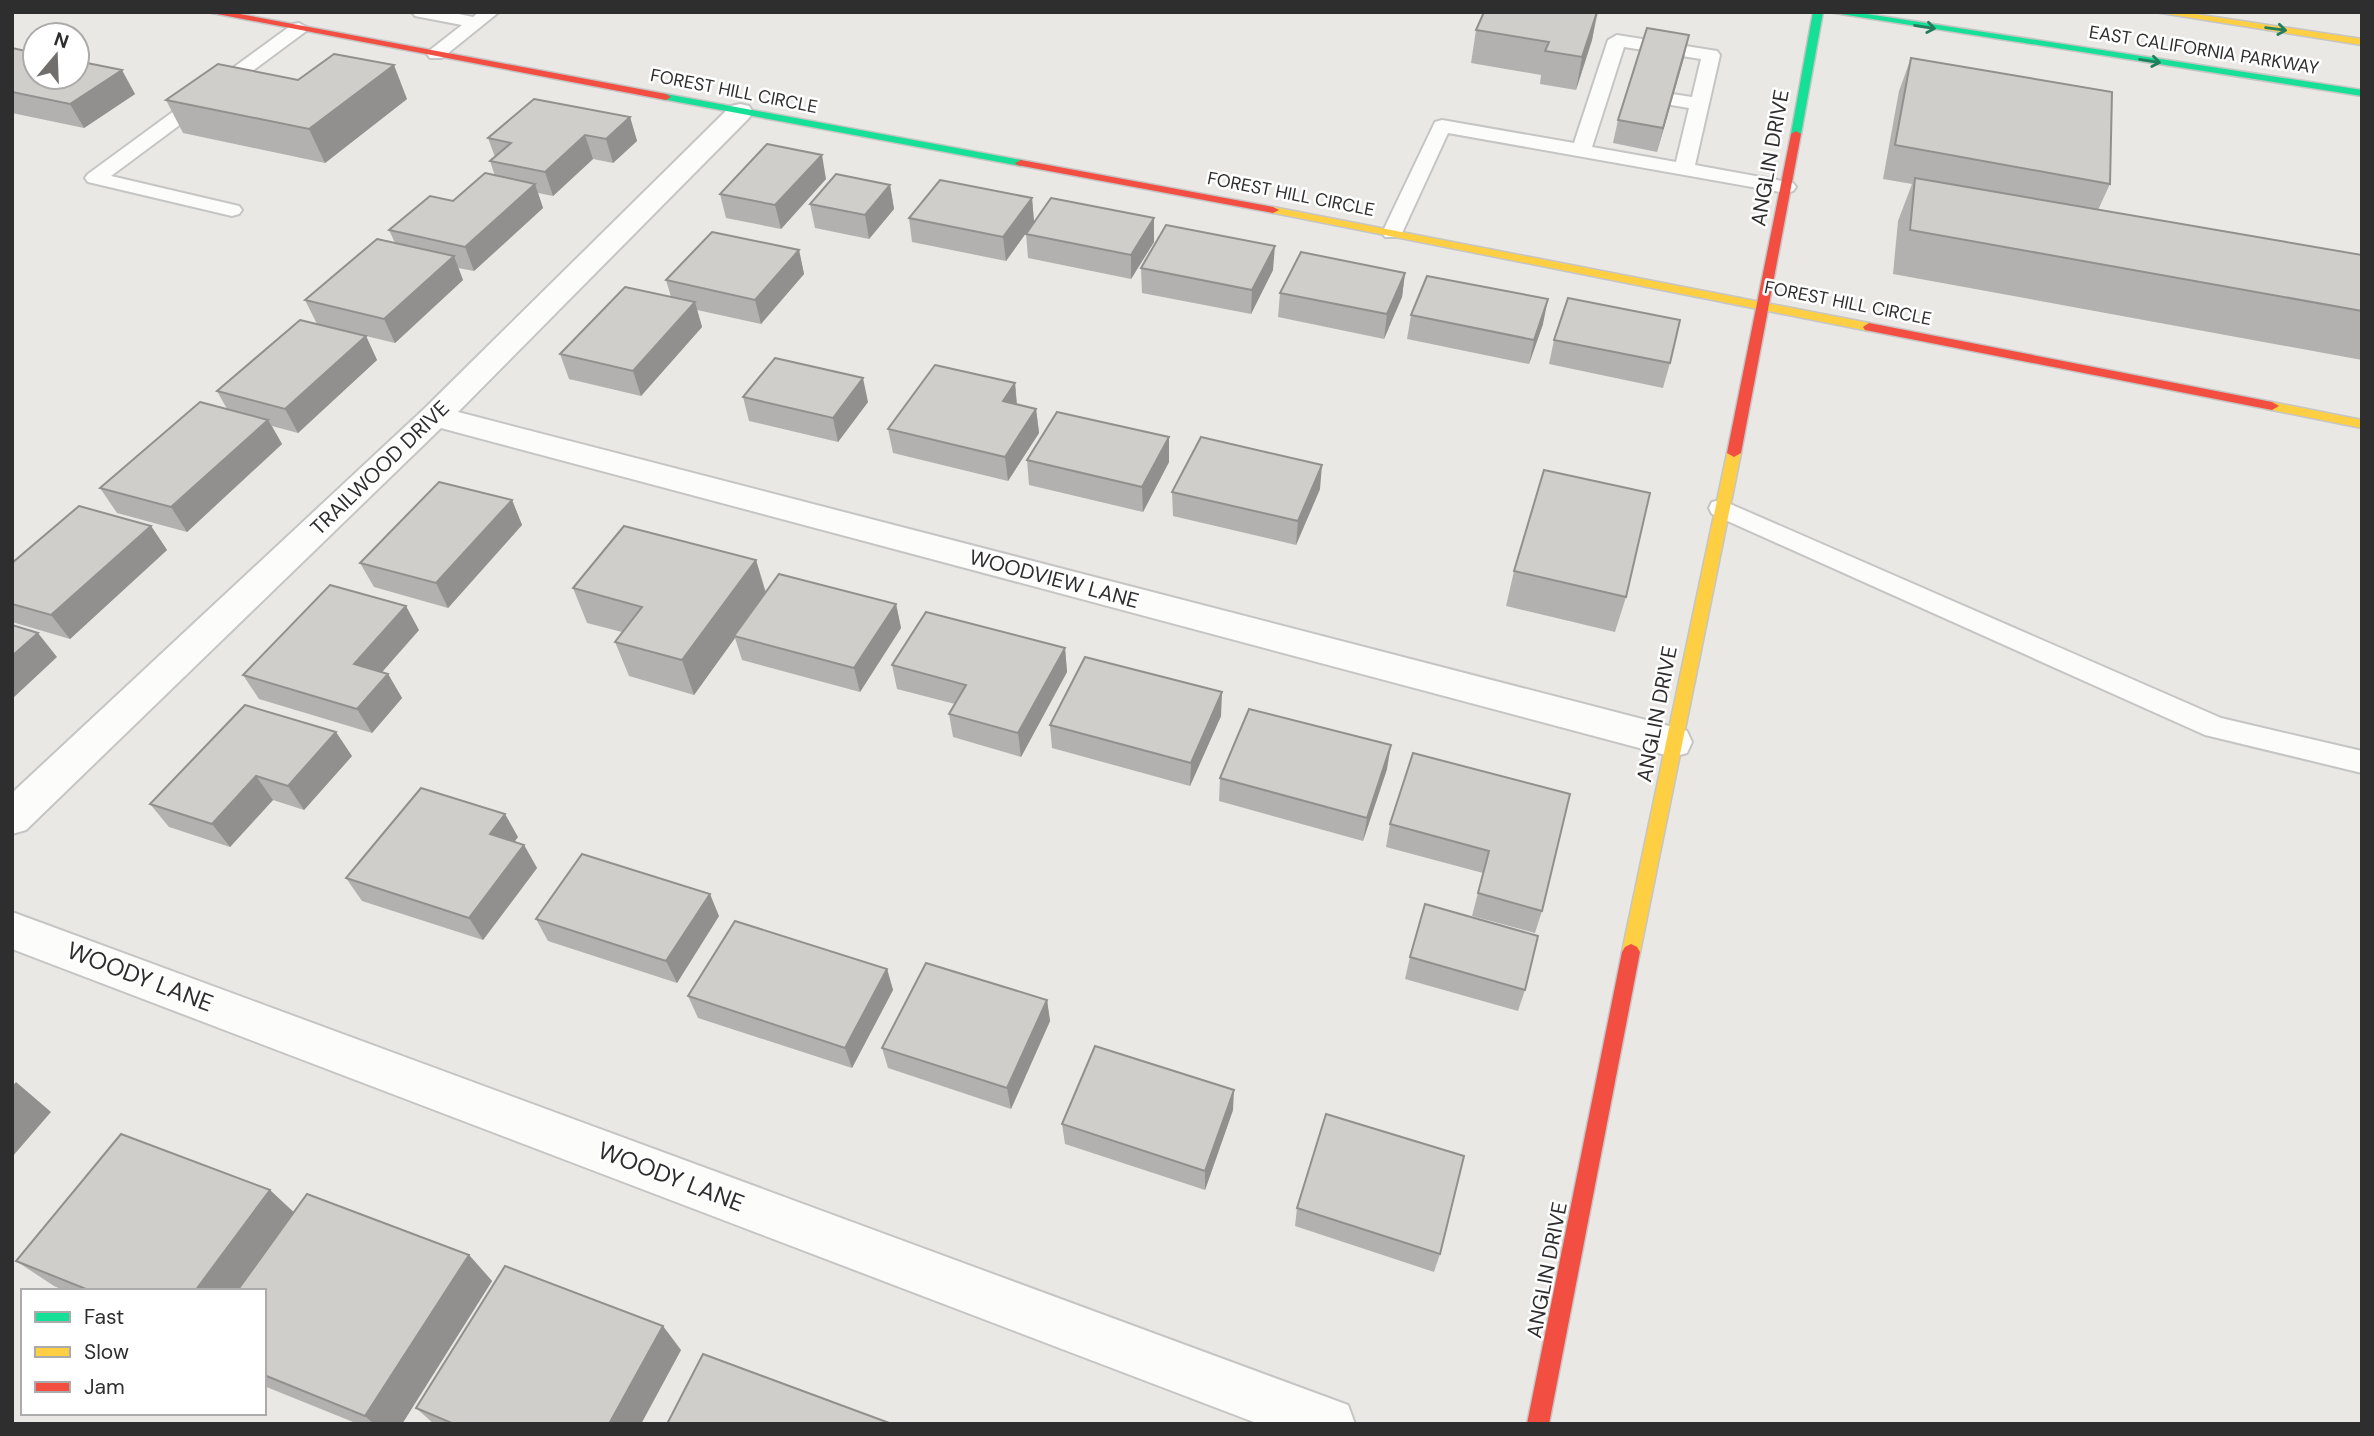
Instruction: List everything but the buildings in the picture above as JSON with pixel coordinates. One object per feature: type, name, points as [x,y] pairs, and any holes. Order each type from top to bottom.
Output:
[{"type":"main road","name":"FOREST HILL CIRCLE","points":[[212,12],[1392,233],[2362,424]]},
{"type":"main road","name":"ANGLIN DRIVE","points":[[1538,1424],[1673,742],[1764,307],[1818,12]]},
{"type":"main road","name":"EAST CALIFORNIA PARKWAY","points":[[1833,12],[2362,93]]},
{"type":"main road","points":[[2160,12],[2362,42]]},
{"type":"street","name":"TRAILWOOD DRIVE","points":[[12,818],[435,416],[740,112]]},
{"type":"street","name":"WOODVIEW LANE","points":[[435,416],[1673,742]]},
{"type":"street","name":"WOODY LANE","points":[[12,930],[1329,1424]]},
{"type":"lane","points":[[421,12],[483,18]]},
{"type":"lane","points":[[436,54],[483,18]]},
{"type":"lane","points":[[232,210],[95,178],[299,28]]},
{"type":"lane","points":[[1581,151],[1600,114],[1608,90],[1615,67],[1617,40],[1711,55],[1698,80],[1699,104],[1683,129],[1684,169]]},
{"type":"lane","points":[[1671,100],[1699,104]]},
{"type":"lane","points":[[1392,233],[1442,126],[1786,187]]},
{"type":"lane","points":[[1721,508],[2215,727],[2362,762]]},
{"type":"traffic: fast","points":[[1796,134],[1818,12]]},
{"type":"traffic: fast","points":[[1833,12],[2362,93]]},
{"type":"traffic: fast","points":[[666,97],[1021,163]]},
{"type":"traffic: slow","points":[[2160,12],[2362,42]]},
{"type":"traffic: slow","points":[[1273,210],[1869,327]]},
{"type":"traffic: slow","points":[[2272,406],[2362,424]]},
{"type":"traffic: slow","points":[[1631,952],[1734,453]]},
{"type":"traffic: jam","points":[[212,12],[666,97]]},
{"type":"traffic: jam","points":[[1734,453],[1796,134]]},
{"type":"traffic: jam","points":[[1021,163],[1273,210]]},
{"type":"traffic: jam","points":[[1869,327],[2272,406]]},
{"type":"traffic: jam","points":[[1538,1424],[1631,952]]}]
